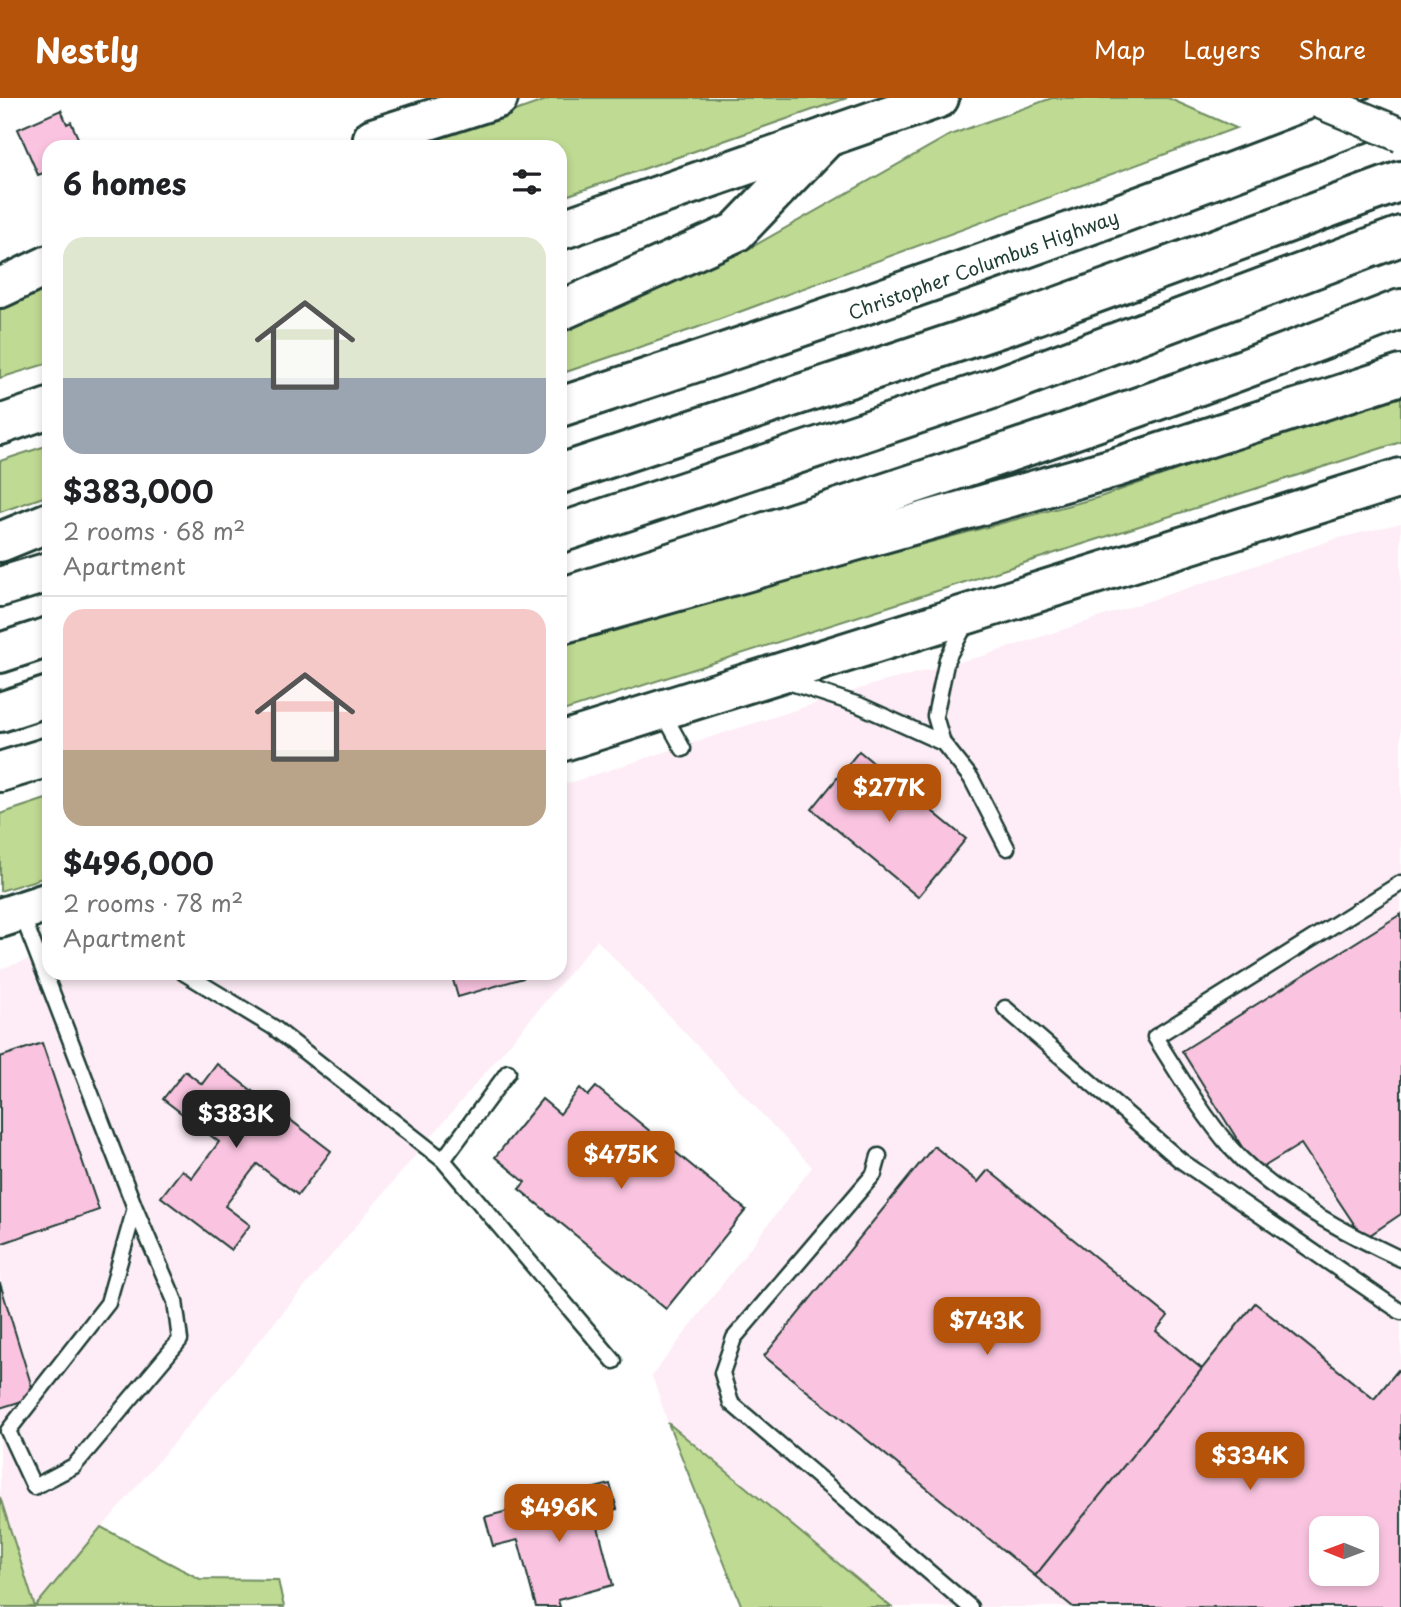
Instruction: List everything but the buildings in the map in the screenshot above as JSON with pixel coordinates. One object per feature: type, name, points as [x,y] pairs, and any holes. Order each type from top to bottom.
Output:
[{"type":"highway","points":[[366,140],[465,98]]},
{"type":"highway","points":[[367,140],[498,98]]},
{"type":"highway","points":[[567,228],[939,98]]},
{"type":"highway","name":"Christopher Columbus Highway","points":[[567,405],[967,271],[1401,107]]},
{"type":"highway","points":[[567,308],[736,232],[827,137]]},
{"type":"highway","points":[[567,472],[1011,324],[1401,181]]},
{"type":"highway","points":[[567,531],[979,393],[1401,236]]},
{"type":"highway","points":[[0,288],[42,268]]},
{"type":"highway","points":[[567,595],[831,512],[1023,447],[1401,309]]},
{"type":"highway","points":[[567,622],[1117,467],[1401,375]]},
{"type":"highway","points":[[0,425],[42,410]]},
{"type":"highway","points":[[567,740],[1401,478]]},
{"type":"highway","points":[[1232,533],[1401,489]]},
{"type":"highway","points":[[0,542],[42,525]]},
{"type":"highway","points":[[0,587],[42,574]]},
{"type":"highway","points":[[0,653],[42,639]]},
{"type":"highway","points":[[0,712],[42,698]]},
{"type":"highway","points":[[0,772],[42,759]]},
{"type":"street","points":[[1319,101],[1401,135]]},
{"type":"lane","points":[[972,614],[947,659],[935,716],[943,743],[971,778],[1007,848]]},
{"type":"lane","points":[[771,677],[859,705],[943,743]]},
{"type":"lane","points":[[661,710],[683,749]]},
{"type":"lane","points":[[1401,883],[1155,1037],[1205,1115],[1241,1158],[1293,1198],[1358,1238],[1401,1259]]},
{"type":"lane","points":[[23,910],[42,961]]},
{"type":"lane","points":[[49,980],[135,1208],[175,1301],[180,1340],[74,1466],[34,1487],[8,1431],[108,1303],[135,1208]]},
{"type":"lane","points":[[196,980],[273,1027],[443,1160],[614,1362]]},
{"type":"lane","points":[[1005,1008],[1180,1160],[1401,1312]]},
{"type":"lane","points":[[443,1160],[508,1072]]},
{"type":"lane","points":[[878,1156],[874,1174],[734,1338],[722,1373],[731,1403],[970,1607]]},
{"type":"shaded area","points":[[1401,523],[1401,1607],[891,1607],[668,1423],[652,1376],[812,1167],[597,940],[567,976],[567,784],[878,683],[983,656],[1335,539]]},
{"type":"shaded area","points":[[42,955],[42,980],[563,980],[35,1607],[0,1497],[0,969]]},
{"type":"green space","points":[[552,98],[847,98],[567,196],[567,140],[432,140]]},
{"type":"green space","points":[[1052,98],[1168,98],[1236,128],[696,328],[567,372],[567,325],[745,251],[950,135]]},
{"type":"green space","points":[[42,289],[42,365],[0,378],[0,309]]},
{"type":"green space","points":[[1401,391],[1401,442],[567,710],[567,639],[1100,497]]},
{"type":"green space","points":[[42,447],[42,497],[0,512],[0,461]]},
{"type":"green space","points":[[42,800],[42,878],[0,891],[0,814]]},
{"type":"green space","points":[[668,1423],[891,1607],[742,1607]]},
{"type":"green space","points":[[0,1497],[35,1607],[0,1607]]},
{"type":"green space","points":[[101,1527],[200,1579],[278,1580],[284,1607],[35,1607]]}]
